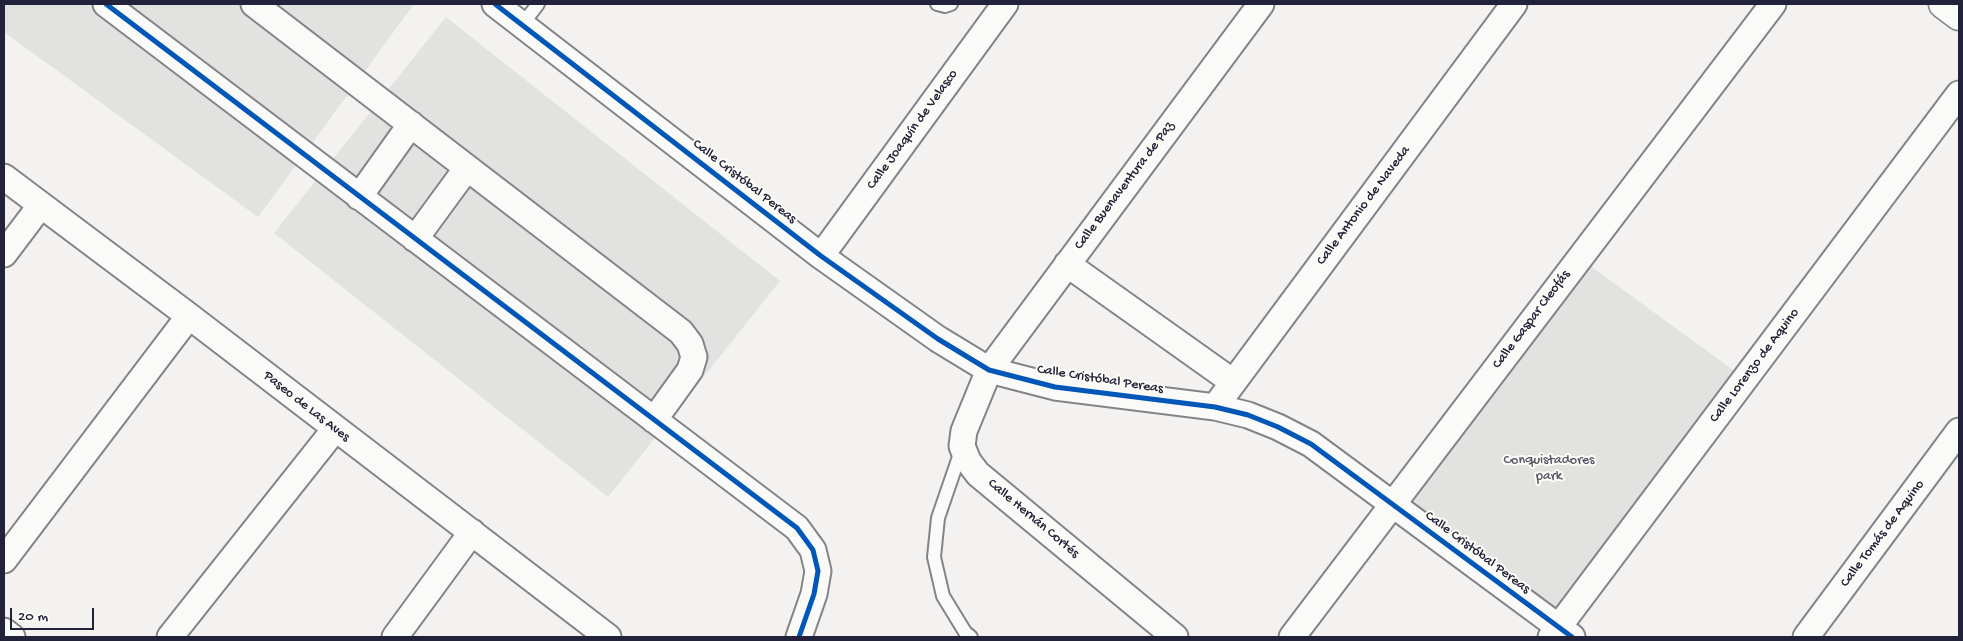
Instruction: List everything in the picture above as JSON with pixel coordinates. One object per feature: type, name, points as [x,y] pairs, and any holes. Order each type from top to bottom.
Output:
[{"type":"main road","points":[[1943,4],[1959,16]]},
{"type":"street","points":[[106,4],[797,528],[812,550],[818,571],[814,594],[798,637]]},
{"type":"street","points":[[254,4],[681,332],[690,344],[694,357],[690,370],[654,420]]},
{"type":"street","name":"Calle Cristóbal Pereas","points":[[495,4],[821,256],[938,339],[989,370],[1055,387],[1214,407],[1248,415],[1278,426],[1311,444],[1560,634]]},
{"type":"street","name":"Calle Joaquín de Velasco","points":[[821,256],[1006,4]]},
{"type":"street","name":"Calle Buenaventura de Paz","points":[[989,370],[1261,4]]},
{"type":"street","name":"Calle Antonio de Naveda","points":[[1214,407],[1514,4]]},
{"type":"street","name":"Calle Gaspar Cleofás","points":[[1292,637],[1773,4]]},
{"type":"street","name":"Calle Lorenzo de Aquino","points":[[1560,634],[1959,94]]},
{"type":"street","points":[[359,196],[411,124]]},
{"type":"street","points":[[415,239],[467,168]]},
{"type":"street","name":"Paseo de Las Aves","points":[[4,177],[189,316],[608,637]]},
{"type":"street","points":[[4,254],[41,204]]},
{"type":"street","points":[[1067,264],[1233,382]]},
{"type":"street","points":[[4,560],[189,316]]},
{"type":"street","points":[[962,446],[964,431],[989,370]]},
{"type":"street","points":[[170,637],[335,429]]},
{"type":"street","name":"Calle Tomás de Aquino","points":[[1806,637],[1959,431]]},
{"type":"street","name":"Calle Hernán Cortés","points":[[962,446],[968,461],[978,474],[1175,637]]},
{"type":"street","points":[[395,637],[472,532]]},
{"type":"street","points":[[4,631],[12,637]]},
{"type":"lane","points":[[522,25],[538,4]]},
{"type":"lane","points":[[937,4],[945,6],[951,4]]},
{"type":"lane","points":[[962,446],[938,518],[934,556],[943,596],[965,632],[971,637]]},
{"type":"green space","points":[[4,4],[414,4],[258,217],[4,32]]},
{"type":"green space","points":[[446,17],[780,281],[608,497],[274,233]]},
{"type":"green space","name":"Conquistadores park","points":[[1581,259],[1744,378],[1564,618],[1402,493]]},
{"type":"cycle path","points":[[106,4],[797,528],[813,550],[818,571],[814,594],[799,637]]},
{"type":"cycle path","points":[[495,4],[821,256],[938,339],[989,370],[1055,387],[1215,407],[1248,415],[1278,427],[1311,444],[1572,637]]}]
